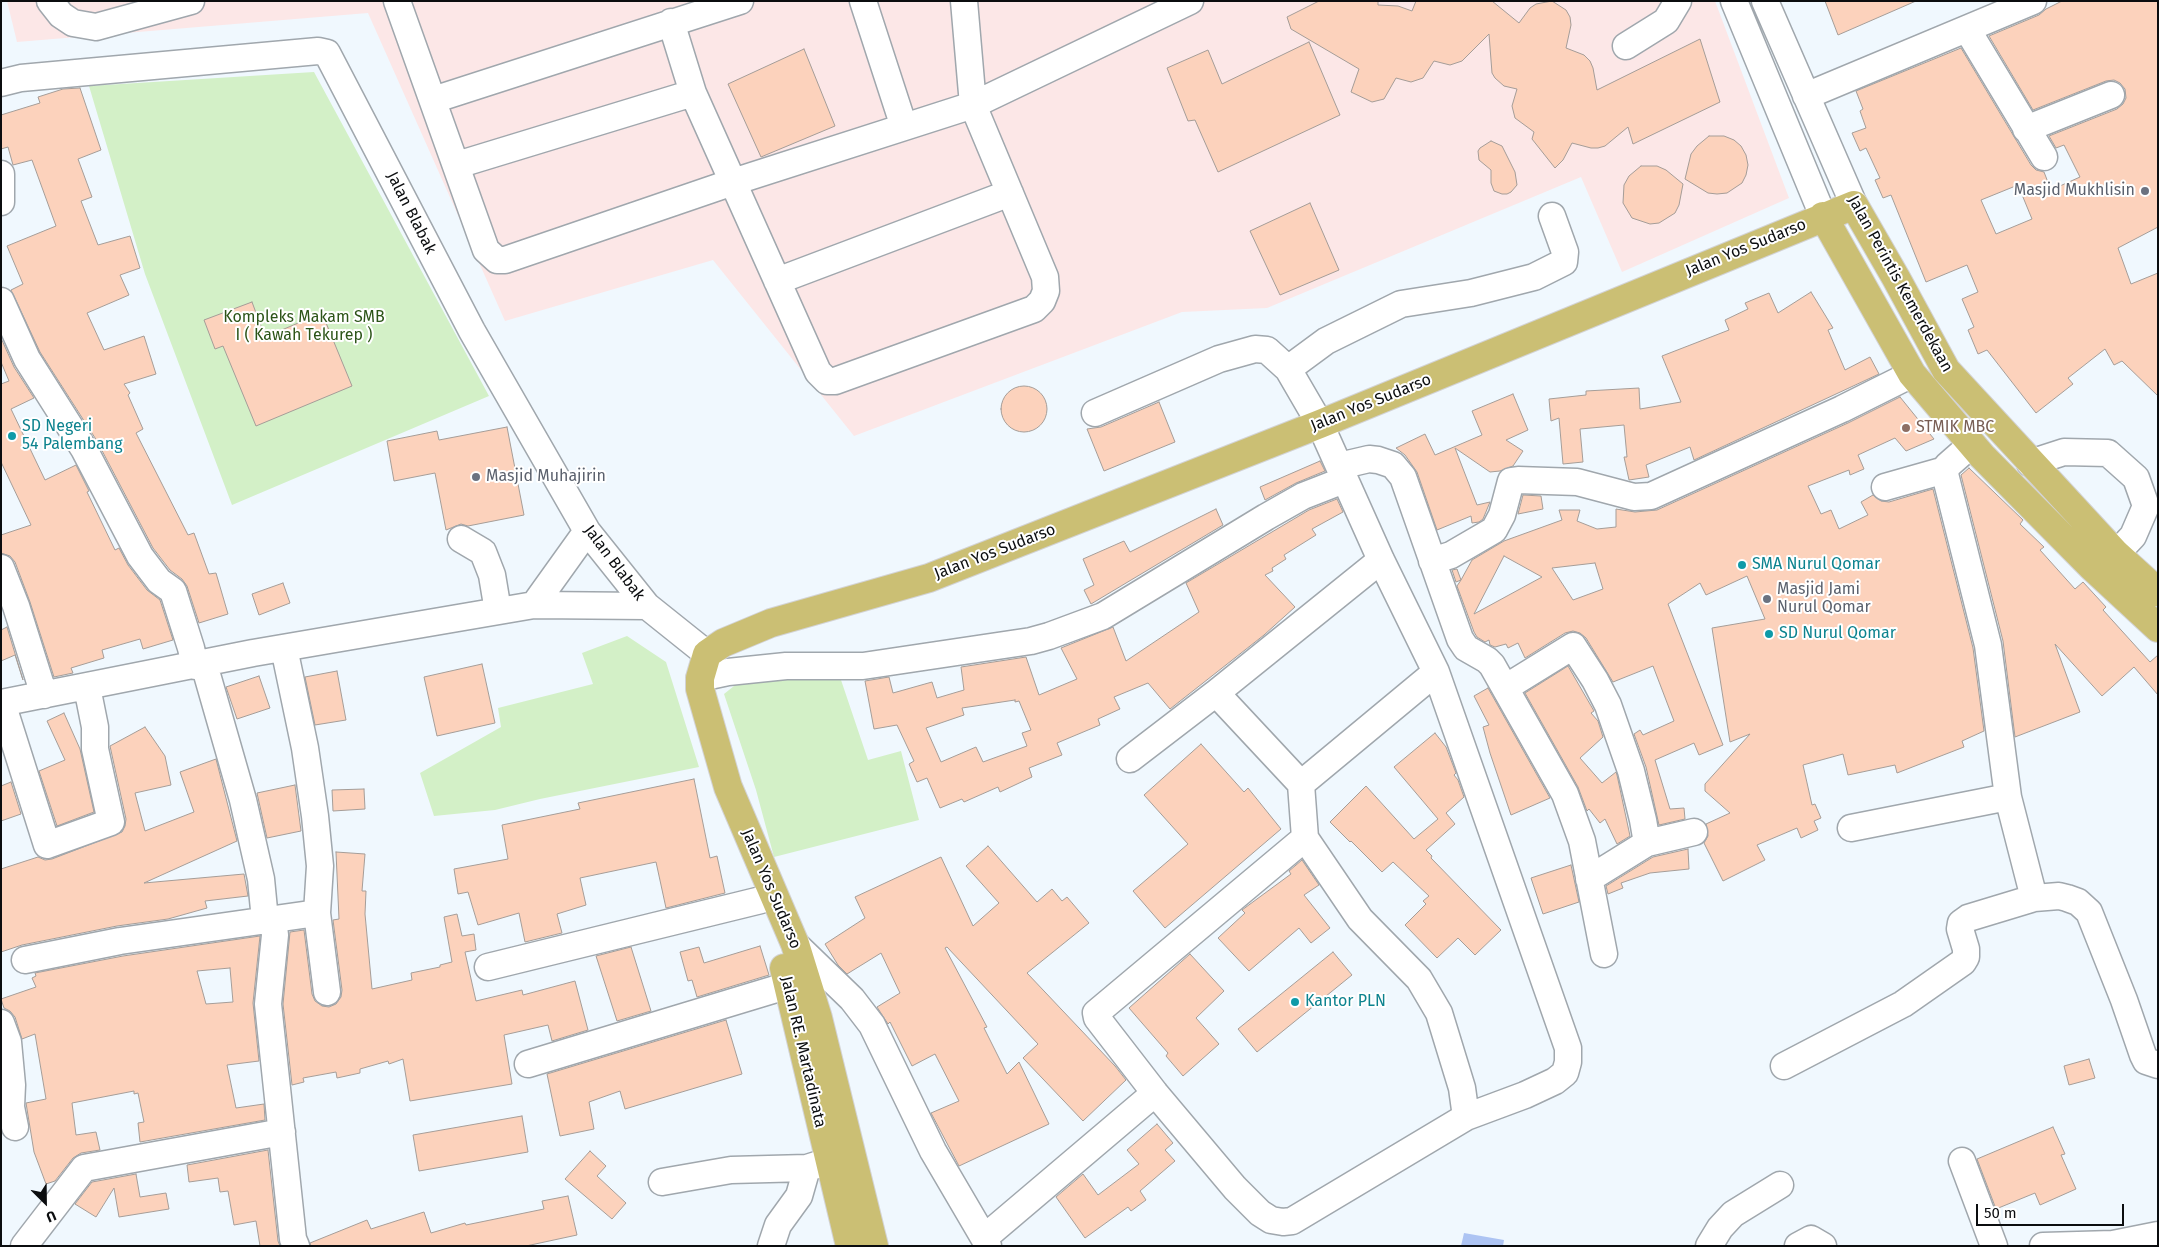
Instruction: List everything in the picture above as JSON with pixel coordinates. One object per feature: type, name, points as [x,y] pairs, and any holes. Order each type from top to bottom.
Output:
[{"type":"highway","name":"Jalan Yos Sudarso","points":[[874,1246],[829,1161],[818,1018],[796,944],[728,787],[700,689],[703,666],[728,640],[771,622],[929,578],[1320,424],[1823,216],[1854,205]]},
{"type":"highway","name":"Jalan Perintis Kemerdekaan","points":[[1854,205],[1946,370],[2116,554],[2158,592]]},
{"type":"highway","points":[[1823,216],[1912,374],[1972,444],[2091,566],[2158,628]]},
{"type":"highway","name":"Jalan RE. Martadinata","points":[[759,858],[761,900],[789,985],[850,1246]]},
{"type":"street","points":[[50,1],[61,15],[73,23],[96,27],[191,1]]},
{"type":"street","points":[[397,1],[486,250],[497,260],[505,260],[733,182],[973,105],[1190,1]]},
{"type":"street","points":[[433,100],[740,1]]},
{"type":"street","points":[[863,1],[904,127]]},
{"type":"street","points":[[672,22],[693,93],[818,372],[827,380],[835,381],[1034,309],[1042,301],[1046,291],[1046,277],[973,105],[964,1]]},
{"type":"street","points":[[1626,46],[1666,21],[1678,1]]},
{"type":"street","points":[[1734,1],[1823,216]]},
{"type":"street","name":"Jalan Perintis Kemerdekaan","points":[[1765,1],[1854,205]]},
{"type":"street","points":[[1806,96],[2032,1]]},
{"type":"street","points":[[1967,29],[2044,157]]},
{"type":"street","points":[[1756,54],[1783,42]]},
{"type":"street","name":"Jalan Blabak","points":[[1,83],[21,78],[318,51],[327,53],[472,331],[587,531],[647,606],[686,636],[703,666]]},
{"type":"street","points":[[457,165],[693,93]]},
{"type":"street","points":[[2026,129],[2111,95]]},
{"type":"street","points":[[1,174],[1,202]]},
{"type":"street","points":[[777,281],[1010,193]]},
{"type":"street","points":[[1288,369],[1326,341],[1401,304],[1472,293],[1534,277],[1564,262],[1565,252],[1552,216]]},
{"type":"street","points":[[1,301],[27,359],[84,449],[140,556],[159,581],[173,591],[243,800],[269,920],[275,935],[268,1004],[293,1239],[296,1246]]},
{"type":"street","points":[[1095,413],[1219,359],[1255,349],[1267,350],[1288,369],[1320,424],[1380,560],[1436,672],[1568,1048],[1568,1062],[1565,1073],[1555,1081],[1525,1095],[1466,1117],[1292,1221],[1283,1222],[1271,1220],[1249,1203],[1155,1093],[1097,1018],[1096,1013],[1305,838]]},
{"type":"street","points":[[1432,561],[1452,555],[1494,530],[1502,515],[1511,481],[1577,482],[1634,497],[1651,496],[1842,409],[1912,374]]},
{"type":"street","points":[[1885,487],[1945,470],[1972,444]]},
{"type":"street","points":[[2030,463],[2064,452],[2108,454],[2136,478],[2146,506],[2133,536],[2116,554]]},
{"type":"street","points":[[703,666],[728,672],[786,666],[863,666],[1031,641],[1049,636],[1103,616],[1342,473],[1369,459],[1378,460],[1392,465],[1403,477],[1460,639],[1466,648],[1487,660],[1565,794],[1582,841],[1604,954]]},
{"type":"street","points":[[1945,470],[1988,645],[2008,797],[2034,898]]},
{"type":"street","points":[[534,605],[587,531]]},
{"type":"street","points":[[461,539],[483,552],[492,575],[498,611]]},
{"type":"street","points":[[1130,759],[1216,693],[1380,560]]},
{"type":"street","points":[[1,568],[16,606],[44,695]]},
{"type":"street","points":[[87,686],[95,727],[95,749],[111,822],[48,845],[2,703],[87,686],[284,648],[534,605],[647,606]]},
{"type":"street","points":[[1505,688],[1573,646],[1595,680],[1608,705],[1634,780],[1644,820],[1647,844]]},
{"type":"street","points":[[284,648],[306,748],[315,816],[320,866],[317,913],[327,992]]},
{"type":"street","points":[[1301,784],[1436,672]]},
{"type":"street","points":[[1216,693],[1301,784],[1305,838],[1360,919],[1419,979],[1439,1013],[1462,1088],[1466,1117]]},
{"type":"street","points":[[1851,828],[2008,797]]},
{"type":"street","points":[[1590,879],[1647,844],[1694,832]]},
{"type":"street","points":[[1784,1066],[1903,1004],[1963,962],[1966,957],[1966,949],[1960,930],[1962,922],[1968,918],[2034,898],[2059,896],[2078,902],[2089,912],[2121,991],[2143,1056],[2146,1061],[2158,1065]]},
{"type":"street","points":[[488,967],[761,900]]},
{"type":"street","points":[[25,960],[120,941],[317,913]]},
{"type":"street","points":[[796,944],[852,1000],[872,1025],[933,1150],[986,1242],[1155,1093]]},
{"type":"street","points":[[528,1064],[789,985]]},
{"type":"street","points":[[1,1023],[8,1042],[11,1107],[16,1127]]},
{"type":"street","points":[[24,1246],[84,1168],[282,1132]]},
{"type":"street","points":[[662,1182],[731,1170],[829,1161]]},
{"type":"street","points":[[772,1246],[778,1225],[799,1196],[829,1161]]},
{"type":"street","points":[[1962,1161],[1994,1246]]},
{"type":"street","points":[[1718,1244],[1720,1228],[1733,1214],[1780,1185]]},
{"type":"street","points":[[2043,1246],[2114,1245],[2158,1236]]},
{"type":"street","points":[[1798,1246],[1811,1239],[1822,1246]]},
{"type":"shaded area","points":[[7,1],[1715,1],[1789,198],[1622,272],[1581,177],[1267,308],[1182,312],[854,436],[713,260],[505,321],[368,13],[17,42]]},
{"type":"green space","name":"Kompleks Makam SMB I ( Kawah Tekurep )","points":[[314,72],[489,396],[232,505],[145,274],[89,86]]},
{"type":"green space","points":[[627,636],[666,662],[699,767],[495,810],[434,816],[420,773],[501,727],[498,708],[593,684],[582,653]]},
{"type":"green space","points":[[840,677],[868,760],[901,751],[919,820],[774,857],[756,790],[724,694],[744,678]]},
{"type":"water","points":[[1464,1233],[1504,1240],[1503,1246],[1461,1246]]},
{"type":"building","points":[[1319,1],[1378,1],[1378,5],[1398,6],[1412,11],[1416,1],[1492,1],[1519,23],[1530,8],[1536,4],[1552,1],[1566,10],[1570,17],[1571,25],[1566,48],[1584,55],[1590,61],[1597,90],[1700,39],[1720,102],[1633,144],[1628,127],[1605,146],[1598,148],[1572,143],[1563,160],[1555,168],[1532,139],[1534,132],[1515,118],[1512,106],[1517,89],[1504,86],[1492,73],[1489,34],[1462,61],[1450,65],[1434,61],[1423,78],[1411,82],[1396,78],[1384,99],[1372,102],[1351,92],[1359,69],[1291,29],[1287,17]]},
{"type":"building","points":[[1825,1],[1916,1],[1838,35]]},
{"type":"building","points":[[2062,1],[2158,1],[2158,227],[2118,248],[2131,284],[2158,273],[2158,396],[2122,361],[2114,365],[2105,349],[2068,378],[2073,384],[2036,413],[1987,350],[1978,354],[1968,330],[1974,327],[1962,299],[1978,292],[1967,265],[1926,282],[1891,195],[1883,198],[1875,180],[1880,178],[1866,148],[1860,151],[1852,133],[1866,128],[1860,111],[1863,109],[1856,91],[1961,48],[2031,165],[2036,170],[2044,172],[2051,190],[2080,177],[2064,145],[2056,148],[2049,136],[2117,109],[2126,98],[2125,89],[2114,80],[2106,81],[2033,110],[1989,36],[2039,15]],"holes":[[[2018,185],[2032,219],[1996,234],[1981,200]]]},
{"type":"building","points":[[1309,42],[1340,115],[1218,172],[1195,120],[1188,121],[1167,68],[1208,50],[1222,84]]},
{"type":"building","points":[[804,49],[835,126],[761,157],[728,84]]},
{"type":"building","points":[[80,88],[101,150],[78,159],[92,197],[81,201],[98,245],[130,236],[140,268],[120,275],[129,295],[87,313],[104,350],[144,336],[156,374],[124,384],[130,393],[128,395],[143,429],[136,433],[188,535],[194,533],[209,574],[216,573],[228,614],[199,623],[187,586],[182,579],[170,570],[153,548],[97,441],[40,352],[11,290],[23,284],[7,246],[56,226],[32,160],[13,165],[8,147],[1,149],[1,115],[40,103],[38,97],[63,89]]},
{"type":"building","points":[[1709,136],[1724,136],[1734,140],[1741,146],[1746,155],[1748,165],[1742,183],[1727,193],[1708,193],[1685,179],[1691,154]]},
{"type":"building","points":[[1491,141],[1502,146],[1515,172],[1517,185],[1507,194],[1494,191],[1491,183],[1491,170],[1479,160],[1478,151]]},
{"type":"building","points":[[1641,166],[1657,166],[1666,170],[1683,184],[1679,205],[1675,213],[1659,223],[1650,224],[1632,218],[1623,203],[1624,185],[1629,176]]},
{"type":"building","points":[[1310,203],[1339,270],[1280,295],[1250,231]]},
{"type":"building","points":[[1811,292],[1833,328],[1828,330],[1845,370],[1870,357],[1879,374],[1694,460],[1690,447],[1646,465],[1649,477],[1629,480],[1624,457],[1627,457],[1624,425],[1580,429],[1583,462],[1563,464],[1559,418],[1551,421],[1549,399],[1586,395],[1586,391],[1639,388],[1640,409],[1681,402],[1662,356],[1729,330],[1725,320],[1748,309],[1745,303],[1769,293],[1778,313]]},
{"type":"building","points":[[252,302],[265,337],[322,313],[352,386],[256,426],[223,346],[215,349],[204,320]]},
{"type":"building","points":[[1,338],[14,367],[34,398],[11,409],[45,480],[76,465],[115,550],[119,548],[128,565],[147,590],[160,600],[173,640],[143,649],[140,639],[102,650],[104,658],[71,668],[73,673],[54,677],[15,562],[10,556],[1,553],[1,535],[31,525],[1,462],[1,384],[9,381],[1,362]]},
{"type":"building","points":[[1019,386],[1029,386],[1041,392],[1046,400],[1046,418],[1041,426],[1033,431],[1019,432],[1011,429],[1004,422],[1001,414],[1001,404],[1004,396],[1011,389]]},
{"type":"building","points":[[1513,394],[1528,430],[1506,440],[1523,451],[1513,466],[1500,471],[1490,472],[1455,448],[1477,505],[1490,502],[1483,519],[1479,522],[1472,523],[1471,516],[1437,530],[1417,472],[1405,455],[1396,448],[1425,434],[1435,455],[1482,435],[1472,411]]},
{"type":"building","points":[[1900,397],[1934,439],[1906,451],[1895,438],[1858,455],[1864,469],[1850,475],[1849,470],[1808,486],[1821,514],[1831,510],[1839,529],[1868,515],[1861,502],[1873,495],[1881,501],[1889,502],[1933,489],[1973,648],[1984,731],[1962,741],[1964,747],[1897,773],[1895,765],[1848,775],[1843,754],[1803,765],[1812,805],[1815,804],[1821,818],[1814,821],[1818,830],[1801,838],[1797,828],[1757,845],[1765,860],[1723,881],[1704,843],[1708,836],[1706,824],[1730,813],[1705,791],[1705,784],[1750,734],[1730,742],[1712,628],[1765,619],[1747,576],[1706,595],[1700,583],[1668,604],[1723,745],[1699,755],[1694,743],[1655,760],[1670,809],[1684,808],[1685,819],[1659,825],[1646,767],[1634,734],[1640,730],[1643,735],[1674,721],[1653,666],[1613,682],[1586,638],[1580,633],[1573,631],[1565,633],[1525,658],[1518,643],[1508,648],[1506,644],[1495,647],[1490,645],[1489,640],[1485,642],[1477,637],[1474,632],[1457,586],[1472,560],[1504,541],[1562,520],[1559,510],[1580,510],[1577,521],[1597,529],[1616,527],[1616,509],[1635,512],[1657,510],[1848,423]],"holes":[[[1504,556],[1542,577],[1474,614]],[[1595,563],[1603,589],[1573,600],[1552,568]]]},
{"type":"building","points":[[1159,402],[1175,442],[1104,471],[1087,429],[1101,427]]},
{"type":"building","name":"Masjid Muhajirin","points":[[507,427],[524,515],[468,526],[461,524],[446,530],[435,473],[394,481],[387,441],[437,431],[439,440]]},
{"type":"building","points":[[1320,461],[1325,471],[1296,483],[1265,500],[1260,487]]},
{"type":"building","points":[[1969,468],[2023,520],[2020,524],[2044,547],[2040,550],[2075,589],[2083,582],[2106,607],[2103,610],[2150,662],[2158,655],[2158,695],[2134,667],[2102,696],[2055,644],[2080,712],[2015,737],[2003,641],[1961,475]]},
{"type":"building","points":[[1523,495],[1541,496],[1543,509],[1518,514]]},
{"type":"building","points":[[1337,499],[1343,512],[1312,529],[1316,535],[1284,555],[1286,559],[1272,568],[1273,571],[1265,575],[1295,607],[1264,635],[1170,709],[1148,683],[1114,697],[1120,709],[1098,719],[1100,725],[1057,743],[1062,755],[1029,768],[1032,777],[1000,792],[998,787],[964,802],[962,799],[940,808],[927,778],[917,782],[909,764],[914,761],[897,725],[874,729],[865,681],[889,677],[893,693],[932,682],[937,698],[964,690],[961,667],[1026,657],[1039,695],[1077,679],[1061,648],[1113,627],[1126,661],[1199,612],[1186,583],[1309,510]],"holes":[[[1015,700],[1015,702],[1019,701],[1031,730],[1022,733],[1027,746],[983,762],[976,747],[941,762],[926,728],[964,715],[962,708]]]},
{"type":"building","points":[[1216,509],[1223,525],[1091,604],[1084,590],[1094,585],[1083,559],[1124,541],[1130,552]]},
{"type":"building","points":[[1457,569],[1461,580],[1456,582],[1452,570]]},
{"type":"building","points":[[283,583],[290,603],[259,615],[252,594]]},
{"type":"building","points":[[7,627],[23,680],[15,655],[1,661],[1,630]]},
{"type":"building","points":[[482,664],[495,723],[437,736],[424,677]]},
{"type":"building","points":[[1568,666],[1594,711],[1591,713],[1598,721],[1603,737],[1580,758],[1602,783],[1616,772],[1617,775],[1630,836],[1617,844],[1605,819],[1600,823],[1589,809],[1587,811],[1578,787],[1525,693]]},
{"type":"building","points":[[337,671],[346,720],[315,725],[305,677]]},
{"type":"building","points":[[259,676],[270,708],[237,719],[226,687]]},
{"type":"building","points":[[1488,688],[1550,798],[1511,815],[1483,727],[1489,725],[1474,696]]},
{"type":"building","points":[[64,713],[80,749],[94,812],[57,826],[39,771],[65,760],[47,721]]},
{"type":"building","points":[[145,727],[165,756],[171,785],[135,793],[145,831],[194,812],[180,772],[216,759],[237,841],[144,883],[244,874],[248,896],[205,901],[207,908],[168,919],[117,926],[22,945],[1,952],[1,869],[38,857],[45,860],[52,859],[122,832],[126,819],[110,746]]},
{"type":"building","points":[[1435,733],[1446,747],[1456,773],[1454,775],[1458,780],[1464,797],[1446,813],[1455,824],[1426,850],[1432,856],[1431,858],[1501,930],[1475,955],[1458,938],[1437,958],[1405,925],[1426,904],[1423,901],[1429,896],[1393,862],[1382,872],[1330,822],[1366,786],[1414,839],[1438,819],[1394,767]]},
{"type":"building","points":[[1201,744],[1244,792],[1248,788],[1281,829],[1165,928],[1133,891],[1188,844],[1144,795]]},
{"type":"building","points":[[694,779],[710,858],[717,856],[725,893],[666,908],[656,862],[580,878],[586,905],[557,914],[562,933],[525,942],[519,913],[478,925],[468,892],[458,894],[454,869],[508,859],[502,825],[580,809],[578,803]]},
{"type":"building","points":[[11,782],[21,814],[1,821],[1,786]]},
{"type":"building","points":[[295,785],[301,831],[267,838],[257,793]]},
{"type":"building","points":[[364,789],[365,809],[333,811],[332,790]]},
{"type":"building","points":[[988,846],[1037,902],[1052,889],[1062,901],[1067,897],[1089,923],[1027,973],[1126,1080],[1083,1121],[1023,1058],[1038,1044],[947,947],[945,948],[987,1027],[984,1028],[1007,1074],[1019,1062],[1049,1124],[959,1166],[931,1113],[959,1101],[935,1054],[912,1066],[890,1022],[888,1024],[877,1007],[900,993],[881,953],[847,974],[838,965],[825,944],[865,918],[855,897],[941,857],[973,926],[999,903],[966,866]]},
{"type":"building","points":[[1688,849],[1689,869],[1650,873],[1621,883],[1623,888],[1608,894],[1606,886],[1653,857]]},
{"type":"building","points":[[336,852],[365,854],[362,891],[366,891],[365,914],[372,989],[412,980],[411,973],[440,967],[440,965],[452,962],[444,917],[457,914],[462,936],[474,934],[476,950],[465,952],[476,1001],[522,990],[523,995],[575,981],[588,1030],[552,1041],[548,1025],[504,1035],[512,1084],[410,1101],[403,1059],[389,1064],[388,1061],[360,1069],[360,1073],[337,1078],[336,1072],[303,1078],[304,1082],[292,1085],[283,1004],[290,932],[304,930],[312,994],[315,1001],[322,1006],[329,1007],[336,1004],[341,997],[342,990],[333,920],[339,919]]},
{"type":"building","points":[[1302,860],[1319,885],[1304,895],[1330,928],[1311,943],[1299,928],[1249,971],[1218,938],[1245,913],[1242,910],[1291,874],[1289,871]]},
{"type":"building","points":[[1571,865],[1579,902],[1543,914],[1531,878]]},
{"type":"building","points":[[260,936],[253,1003],[259,1061],[227,1065],[236,1108],[264,1104],[265,1120],[140,1142],[138,1123],[144,1122],[138,1093],[134,1094],[134,1091],[72,1103],[76,1135],[96,1132],[100,1150],[81,1153],[73,1158],[55,1181],[46,1184],[34,1152],[26,1103],[46,1099],[35,1034],[22,1039],[15,1017],[4,1008],[1,999],[36,987],[32,978],[36,976],[35,973],[123,956]],"holes":[[[230,968],[233,1002],[206,1004],[197,971]]]},
{"type":"building","points":[[760,946],[769,975],[697,997],[692,980],[688,981],[680,952],[699,947],[704,963]]},
{"type":"building","points":[[631,947],[651,1011],[617,1021],[596,956]]},
{"type":"building","name":"Kantor PLN","points":[[1333,952],[1352,975],[1257,1052],[1238,1029]]},
{"type":"building","points":[[1190,954],[1224,991],[1196,1018],[1219,1044],[1183,1076],[1166,1056],[1168,1053],[1129,1008]]},
{"type":"building","points":[[726,1020],[742,1074],[625,1109],[620,1091],[589,1102],[594,1129],[560,1136],[547,1074]]},
{"type":"building","points":[[2089,1059],[2095,1078],[2069,1085],[2064,1066]]},
{"type":"building","points":[[522,1116],[528,1152],[419,1171],[413,1135]]},
{"type":"building","points":[[1157,1124],[1173,1143],[1165,1150],[1175,1161],[1140,1191],[1146,1200],[1131,1211],[1128,1207],[1085,1238],[1056,1197],[1083,1174],[1098,1195],[1139,1164],[1127,1150]]},
{"type":"building","points":[[2053,1127],[2065,1154],[2061,1155],[2076,1189],[2040,1205],[2035,1193],[1996,1209],[1977,1159]]},
{"type":"building","points":[[268,1150],[280,1246],[260,1246],[256,1221],[234,1225],[228,1191],[220,1192],[218,1178],[189,1182],[187,1165]]},
{"type":"building","points":[[590,1151],[606,1166],[597,1176],[626,1203],[612,1219],[565,1179]]},
{"type":"building","points":[[136,1174],[140,1197],[166,1193],[169,1209],[119,1217],[114,1188],[96,1217],[75,1204],[92,1182]]},
{"type":"building","points":[[568,1196],[577,1235],[526,1246],[311,1246],[310,1243],[367,1220],[371,1229],[424,1212],[431,1233],[465,1223],[466,1225],[544,1209],[542,1201]]},
{"type":"place","name":"Masjid Mukhlisin","points":[[2145,191]]},
{"type":"place","name":"STMIK MBC","points":[[1906,428]]},
{"type":"place","name":"SD Negeri 54 Palembang","points":[[12,436]]},
{"type":"place","name":"Masjid Muhajirin","points":[[476,477]]},
{"type":"place","name":"SMA Nurul Qomar","points":[[1742,565]]},
{"type":"place","name":"Masjid Jami Nurul Qomar","points":[[1767,599]]},
{"type":"place","name":"SD Nurul Qomar","points":[[1769,634]]},
{"type":"place","name":"Kantor PLN","points":[[1295,1002]]}]
